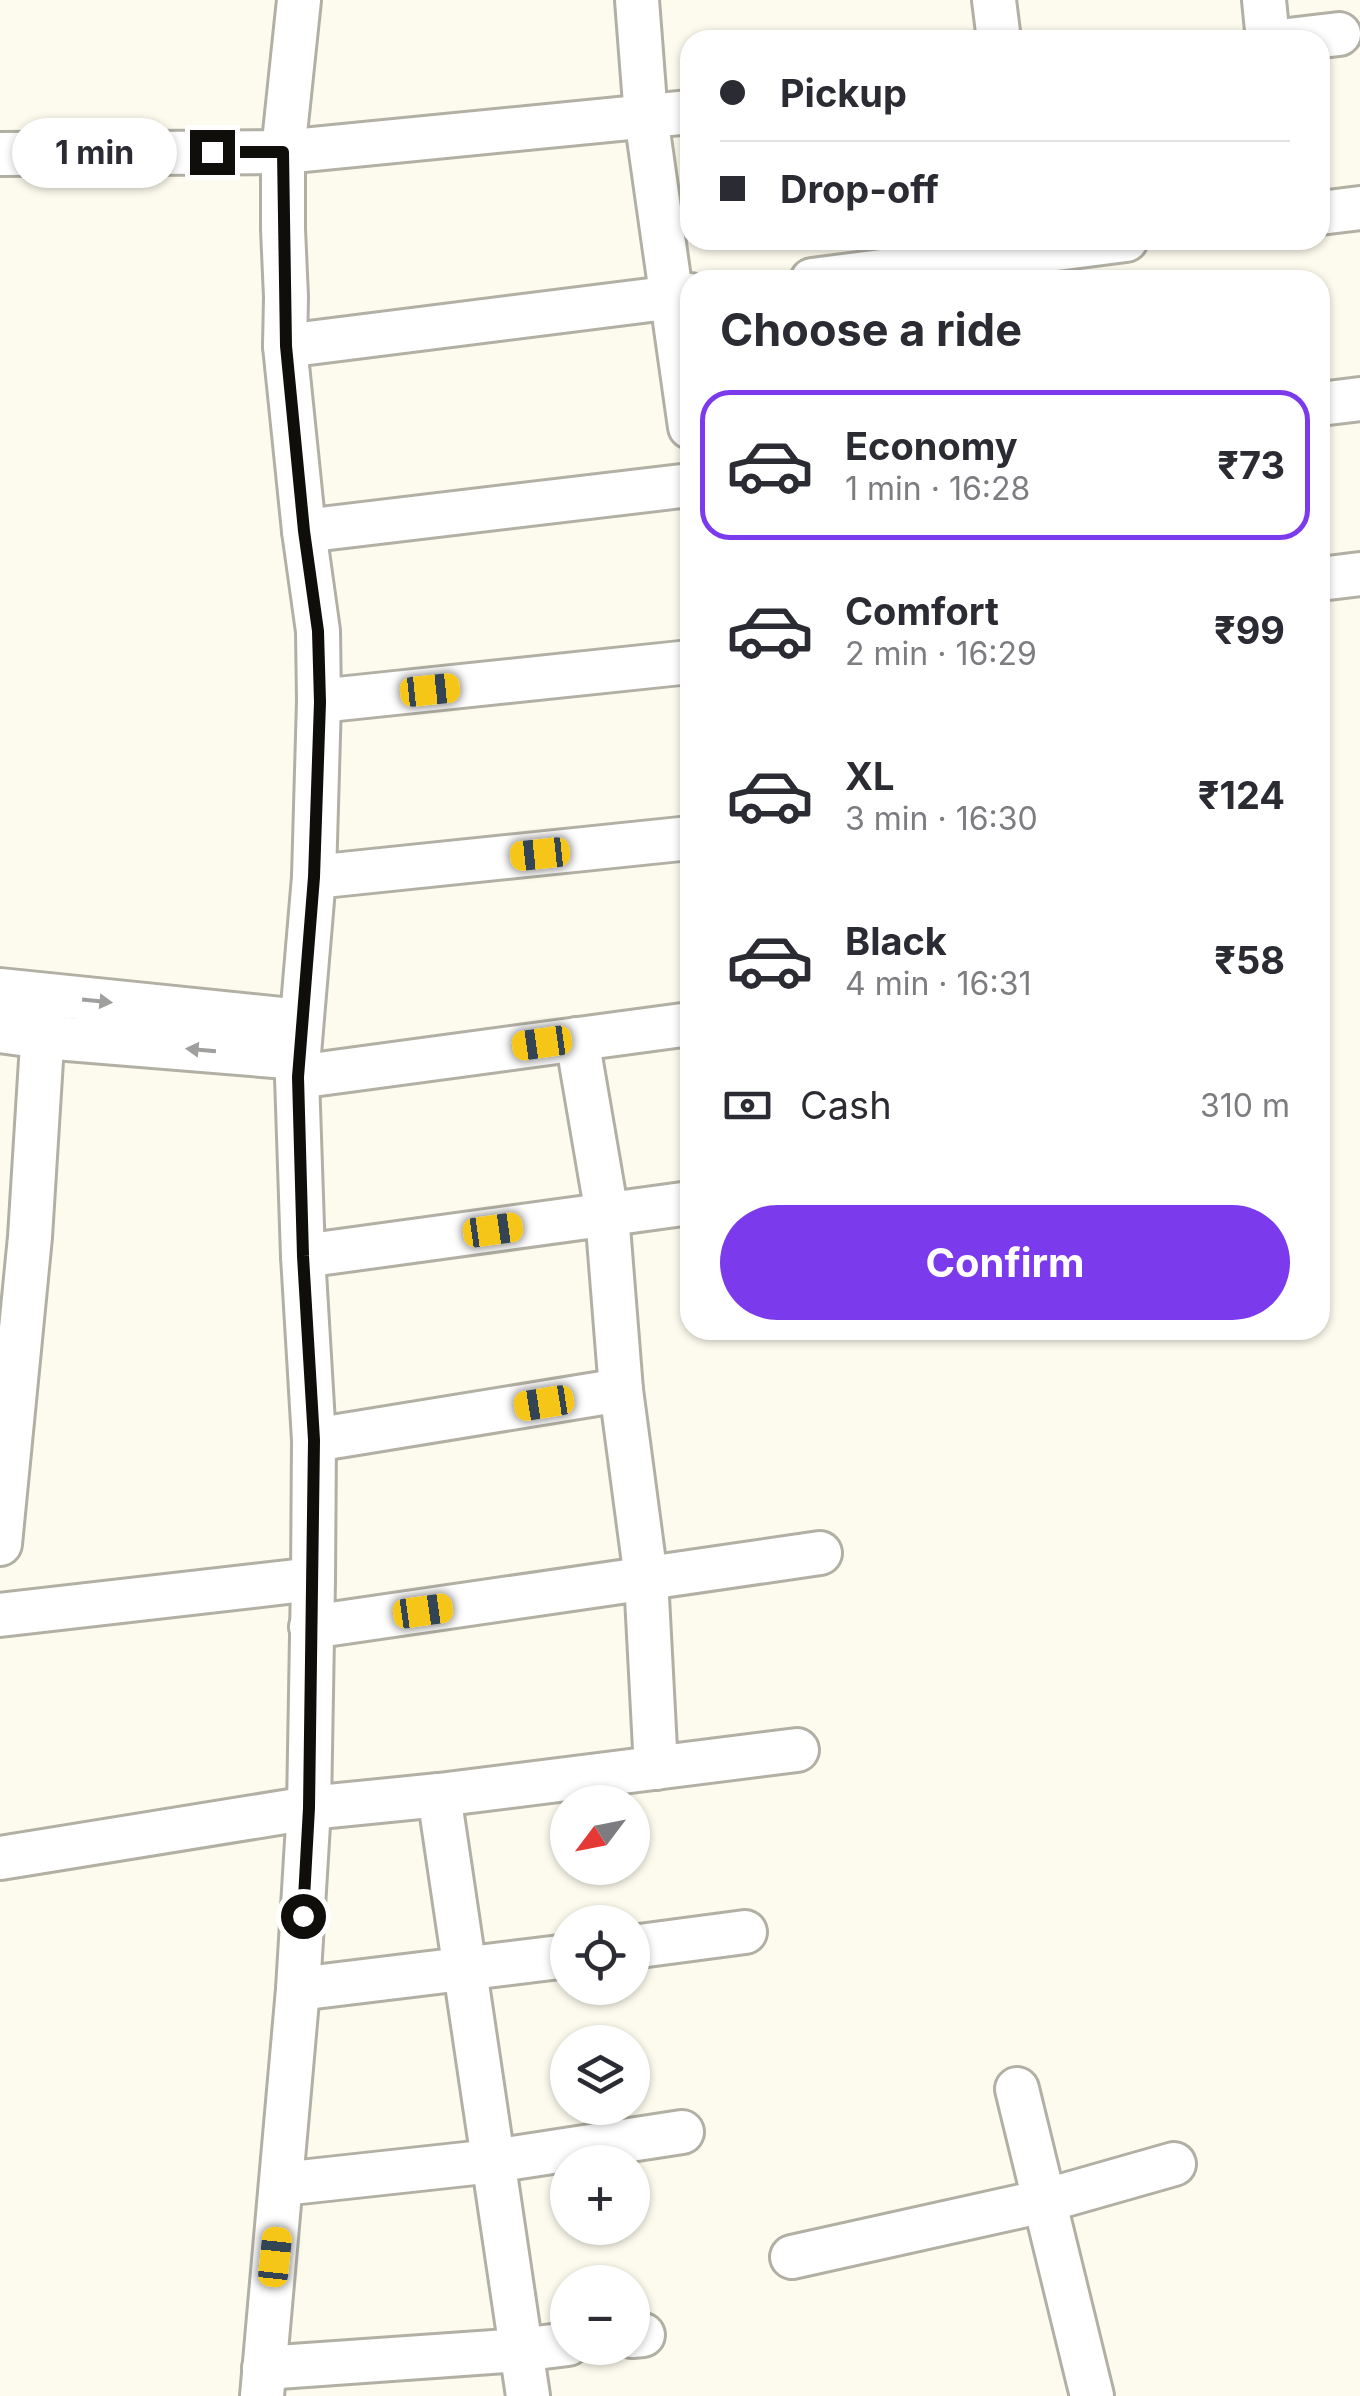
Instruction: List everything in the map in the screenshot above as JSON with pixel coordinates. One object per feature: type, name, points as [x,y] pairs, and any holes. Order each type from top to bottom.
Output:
[{"type":"street","points":[[286,346],[680,296],[646,117],[638,0]]},
{"type":"street","points":[[994,0],[998,30]]},
{"type":"street","points":[[1264,0],[1267,30]]},
{"type":"street","points":[[304,1],[283,152],[286,346],[318,631],[320,702],[314,877],[299,1052],[303,1256],[314,1440],[313,1578],[309,1808],[298,1989],[263,2382],[550,2346]]},
{"type":"street","points":[[1330,35],[1339,34]]},
{"type":"street","points":[[0,154],[283,152],[680,113]]},
{"type":"street","points":[[1330,212],[1360,208]]},
{"type":"street","points":[[911,270],[1073,250]]},
{"type":"street","points":[[1330,402],[1360,398]]},
{"type":"street","points":[[304,531],[680,486]]},
{"type":"street","points":[[1330,578],[1360,574]]},
{"type":"street","points":[[320,702],[680,663]]},
{"type":"street","points":[[314,877],[680,839]]},
{"type":"street","points":[[0,990],[44,1016],[299,1052],[577,1038],[680,1025]]},
{"type":"street","points":[[0,1031],[44,1016]]},
{"type":"street","points":[[0,1544],[15,1236],[44,1016]]},
{"type":"street","points":[[577,1038],[607,1214],[621,1390],[646,1578],[656,1768]]},
{"type":"street","points":[[303,1256],[680,1204]]},
{"type":"street","points":[[314,1440],[621,1390]]},
{"type":"street","points":[[311,1627],[820,1553]]},
{"type":"street","points":[[0,1614],[313,1578]]},
{"type":"street","points":[[0,1858],[309,1808],[439,1796],[797,1750]]},
{"type":"street","points":[[439,1796],[528,2396]]},
{"type":"street","points":[[650,1945],[745,1932]]},
{"type":"street","points":[[298,1989],[550,1958]]},
{"type":"street","points":[[1017,2089],[1092,2396]]},
{"type":"street","points":[[282,2184],[492,2161],[682,2132]]},
{"type":"street","points":[[792,2256],[1044,2200],[1174,2164]]},
{"type":"route","points":[[212,152],[283,152],[286,346],[318,631],[320,702],[314,877],[298,1077],[314,1440],[309,1808],[303,1916]]}]
